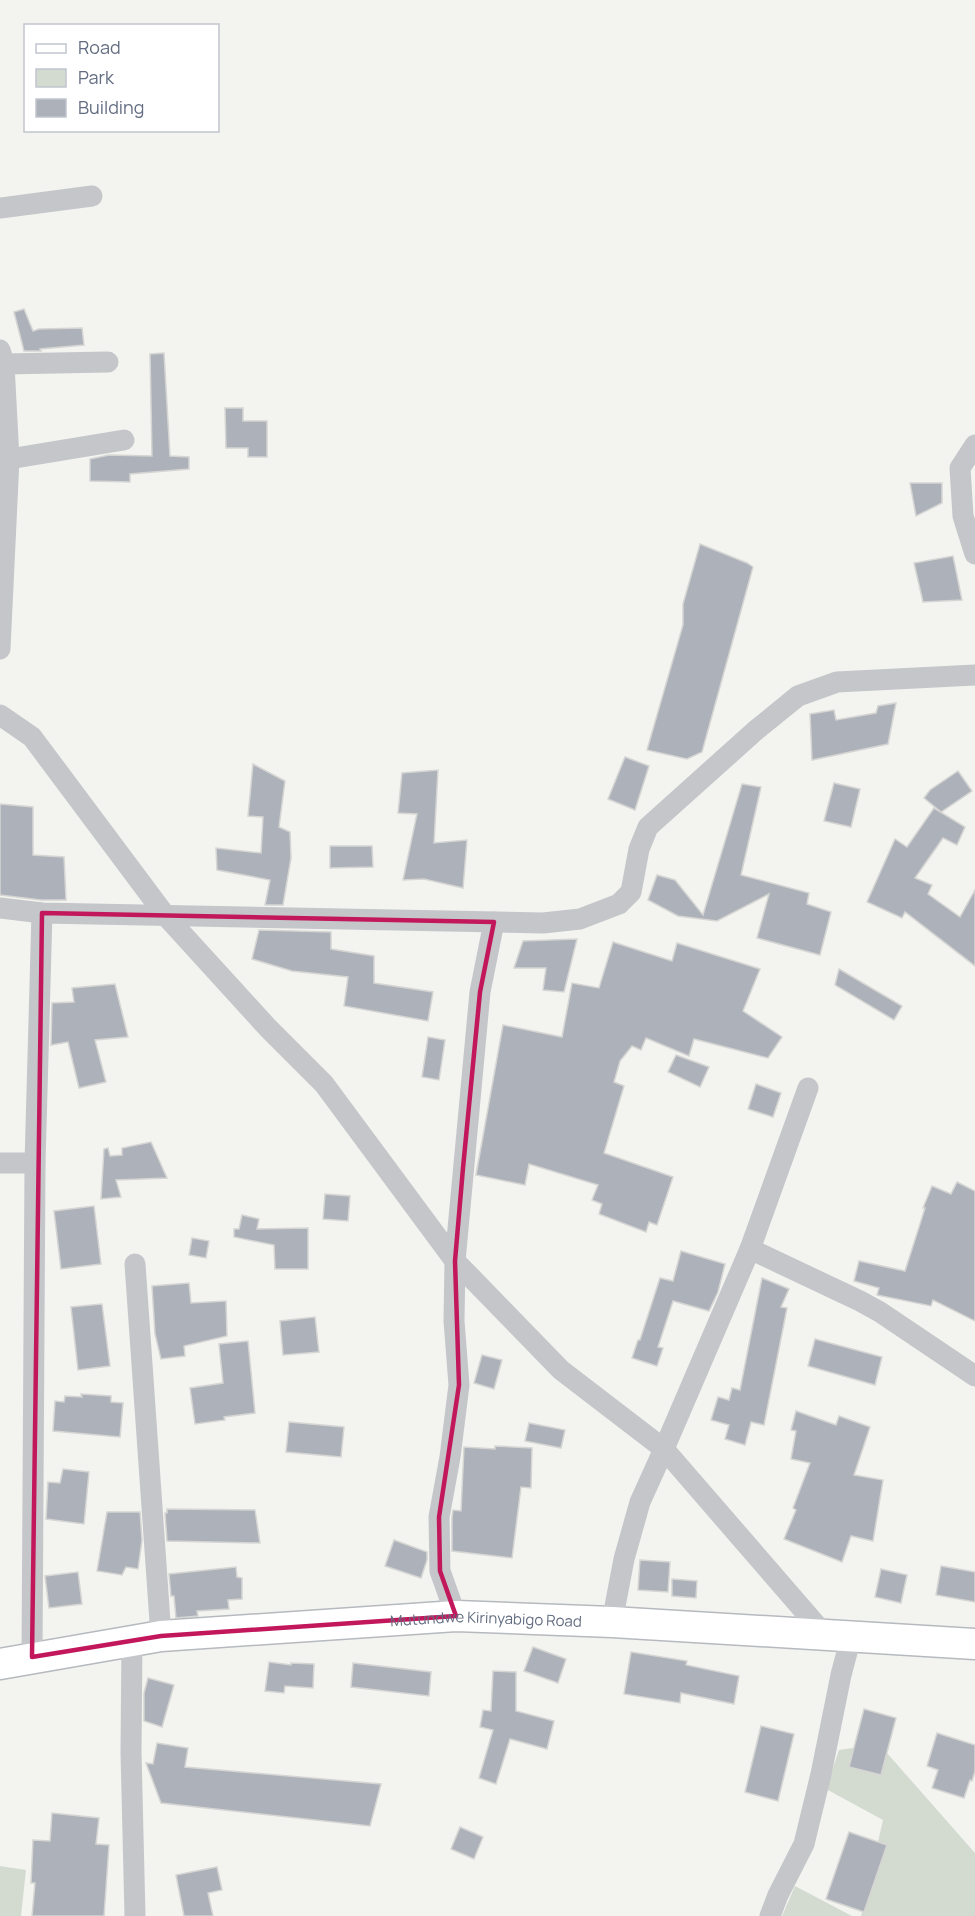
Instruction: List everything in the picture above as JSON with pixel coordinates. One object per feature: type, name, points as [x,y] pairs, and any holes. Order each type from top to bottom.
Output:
[{"type":"street","points":[[0,208],[92,196]]},
{"type":"street","points":[[0,649],[9,459],[2,357],[108,362]]},
{"type":"street","points":[[9,459],[124,440]]},
{"type":"street","points":[[975,445],[960,468],[963,516],[975,554]]},
{"type":"street","points":[[0,908],[42,913],[543,923],[580,919],[619,904],[631,892],[639,849],[648,827],[798,696],[837,682],[975,675]]},
{"type":"street","points":[[0,715],[32,737],[165,915],[268,1029],[324,1084],[455,1261],[561,1370],[664,1449],[838,1636],[841,1675],[821,1774],[804,1844],[770,1916]]},
{"type":"street","points":[[0,920],[42,913]]},
{"type":"street","points":[[32,1657],[35,1163],[42,913]]},
{"type":"street","points":[[456,1616],[440,1571],[439,1517],[450,1457],[459,1385],[454,1321],[455,1261],[480,992],[494,922]]},
{"type":"street","points":[[612,1622],[624,1559],[640,1502],[750,1249],[808,1088]]},
{"type":"street","points":[[0,1163],[35,1163]]},
{"type":"street","points":[[750,1249],[880,1312],[975,1376]]},
{"type":"street","points":[[135,1264],[161,1636]]},
{"type":"street","name":"Mutundwe Kirinyabigo Road","points":[[0,1664],[161,1636],[456,1616],[612,1622],[975,1644]]},
{"type":"street","points":[[132,1640],[131,1752],[135,1916]]},
{"type":"highlighted area","points":[[42,913],[494,922],[480,992],[463,1168],[455,1261],[459,1385],[439,1517],[440,1571],[456,1616],[161,1636],[32,1657]]},
{"type":"green space","points":[[879,1744],[975,1853],[975,1916],[861,1916],[883,1820],[826,1789],[839,1750]]},
{"type":"green space","points":[[0,1866],[26,1870],[21,1916],[0,1916]]},
{"type":"green space","points":[[795,1886],[852,1916],[782,1916]]},
{"type":"building","points":[[24,309],[33,331],[82,328],[84,345],[24,351],[14,312]]},
{"type":"building","points":[[164,353],[170,456],[189,457],[189,469],[130,474],[130,482],[90,481],[90,459],[109,455],[152,456],[150,354]]},
{"type":"building","points":[[225,408],[243,408],[243,421],[267,421],[267,457],[248,457],[248,448],[226,448]]},
{"type":"building","points":[[910,483],[942,483],[942,503],[916,516]]},
{"type":"building","points":[[700,544],[753,567],[702,752],[687,759],[647,750],[683,625],[683,604]]},
{"type":"building","points":[[953,556],[962,600],[923,602],[914,563]]},
{"type":"building","points":[[896,703],[888,744],[812,760],[810,714],[834,710],[836,720],[876,713],[878,706]]},
{"type":"building","points":[[625,757],[649,766],[635,810],[608,799]]},
{"type":"building","points":[[253,764],[285,781],[279,827],[290,832],[291,858],[283,905],[265,905],[270,880],[217,870],[216,848],[261,853],[263,817],[248,816]]},
{"type":"building","points":[[438,770],[434,843],[467,840],[463,888],[424,879],[403,880],[417,814],[398,813],[402,773]]},
{"type":"building","points":[[958,771],[972,791],[941,812],[924,798],[930,790]]},
{"type":"building","points":[[834,783],[860,789],[851,827],[824,821]]},
{"type":"building","points":[[742,784],[761,787],[741,875],[809,893],[807,904],[831,912],[820,955],[757,938],[769,894],[717,921],[678,916],[648,900],[657,875],[675,880],[703,915]]},
{"type":"building","points":[[0,804],[33,807],[33,855],[64,857],[66,900],[41,900],[0,895]]},
{"type":"building","points":[[934,808],[965,827],[957,845],[943,838],[915,878],[932,885],[928,894],[960,917],[975,890],[975,966],[905,912],[902,918],[867,902],[895,839],[907,847]]},
{"type":"building","points":[[330,846],[372,846],[373,867],[330,868]]},
{"type":"building","points":[[259,930],[331,932],[331,949],[374,956],[374,983],[433,992],[428,1021],[344,1006],[348,977],[292,971],[252,959]]},
{"type":"building","points":[[577,939],[564,992],[543,990],[546,968],[514,968],[523,941]]},
{"type":"building","points":[[613,942],[672,961],[677,943],[760,969],[743,1011],[782,1037],[768,1058],[694,1039],[689,1056],[646,1038],[641,1050],[632,1046],[620,1061],[614,1082],[624,1086],[604,1153],[673,1177],[657,1225],[649,1222],[646,1232],[599,1214],[602,1204],[592,1200],[598,1185],[529,1164],[525,1185],[476,1175],[503,1025],[562,1037],[572,983],[599,988]]},
{"type":"building","points":[[839,969],[902,1006],[894,1020],[835,985]]},
{"type":"building","points":[[115,984],[128,1037],[95,1040],[106,1082],[79,1088],[68,1042],[51,1045],[52,1003],[74,1002],[72,988]]},
{"type":"building","points":[[428,1037],[445,1040],[439,1080],[422,1077]]},
{"type":"building","points":[[676,1055],[709,1067],[700,1087],[668,1072]]},
{"type":"building","points":[[756,1084],[781,1093],[773,1117],[748,1109]]},
{"type":"building","points":[[151,1142],[167,1178],[116,1180],[121,1197],[101,1199],[104,1149],[108,1148],[110,1156],[122,1155],[122,1148]]},
{"type":"building","points":[[957,1182],[975,1191],[975,1321],[933,1300],[931,1306],[877,1295],[879,1288],[854,1281],[859,1261],[905,1271],[925,1208],[923,1208],[932,1186],[951,1194]]},
{"type":"building","points":[[325,1194],[350,1196],[348,1221],[323,1219]]},
{"type":"building","points":[[94,1206],[101,1264],[61,1269],[54,1211]]},
{"type":"building","points":[[242,1215],[259,1219],[257,1229],[308,1228],[308,1269],[275,1269],[274,1245],[234,1237],[234,1229],[239,1229]]},
{"type":"building","points":[[192,1238],[209,1241],[206,1258],[189,1255]]},
{"type":"building","points":[[681,1251],[725,1264],[718,1292],[709,1311],[673,1301],[658,1347],[663,1348],[657,1366],[632,1358],[660,1278],[673,1281]]},
{"type":"building","points":[[762,1278],[789,1289],[781,1307],[787,1308],[764,1425],[751,1422],[745,1445],[725,1439],[729,1425],[711,1420],[718,1397],[729,1400],[732,1388],[740,1390]]},
{"type":"building","points":[[189,1283],[191,1303],[226,1301],[227,1336],[184,1346],[185,1356],[161,1359],[155,1334],[152,1286]]},
{"type":"building","points":[[102,1304],[110,1366],[78,1370],[71,1307]]},
{"type":"building","points":[[315,1317],[319,1352],[283,1355],[280,1321]]},
{"type":"building","points":[[815,1339],[882,1357],[875,1385],[808,1366]]},
{"type":"building","points":[[248,1341],[255,1413],[195,1424],[190,1388],[223,1383],[219,1344]]},
{"type":"building","points":[[482,1355],[502,1360],[494,1389],[474,1383]]},
{"type":"building","points":[[81,1394],[111,1396],[111,1402],[123,1403],[120,1437],[53,1431],[55,1401],[64,1402],[65,1396],[82,1397]]},
{"type":"building","points":[[796,1411],[836,1425],[839,1416],[870,1427],[854,1475],[883,1480],[873,1541],[851,1536],[842,1562],[784,1539],[796,1510],[793,1508],[810,1463],[791,1459],[796,1431],[791,1430]]},
{"type":"building","points":[[289,1422],[344,1427],[341,1457],[286,1452]]},
{"type":"building","points":[[529,1423],[565,1430],[561,1448],[525,1441]]},
{"type":"building","points":[[495,1446],[532,1448],[531,1488],[521,1487],[512,1558],[452,1551],[453,1510],[461,1511],[464,1447],[495,1449]]},
{"type":"building","points":[[63,1469],[89,1472],[84,1524],[46,1519],[48,1482],[60,1483]]},
{"type":"building","points":[[167,1509],[255,1510],[260,1543],[167,1541],[165,1513]]},
{"type":"building","points":[[107,1512],[140,1512],[142,1540],[138,1569],[126,1567],[122,1575],[97,1571]]},
{"type":"building","points":[[394,1540],[427,1552],[421,1578],[385,1566]]},
{"type":"building","points":[[640,1560],[670,1562],[668,1592],[638,1590]]},
{"type":"building","points":[[941,1566],[975,1572],[975,1602],[936,1595]]},
{"type":"building","points":[[236,1567],[237,1577],[242,1578],[242,1599],[228,1600],[229,1609],[197,1611],[198,1616],[176,1618],[169,1574]]},
{"type":"building","points":[[881,1569],[907,1575],[901,1603],[875,1597]]},
{"type":"building","points":[[78,1572],[82,1604],[49,1608],[45,1576]]},
{"type":"building","points":[[672,1579],[697,1581],[696,1598],[672,1596]]},
{"type":"building","points":[[533,1647],[566,1659],[558,1683],[524,1671]]},
{"type":"building","points":[[631,1652],[687,1661],[686,1665],[739,1676],[734,1704],[681,1693],[680,1703],[624,1694]]},
{"type":"building","points":[[269,1662],[291,1665],[291,1663],[314,1664],[313,1688],[285,1686],[284,1693],[265,1691]]},
{"type":"building","points":[[353,1663],[431,1672],[429,1696],[351,1687]]},
{"type":"building","points":[[493,1671],[516,1672],[516,1711],[554,1721],[547,1749],[510,1739],[496,1784],[479,1778],[493,1730],[480,1727],[483,1710],[491,1711]]},
{"type":"building","points":[[148,1678],[174,1685],[162,1727],[144,1721],[144,1693]]},
{"type":"building","points":[[864,1709],[896,1718],[881,1775],[849,1767]]},
{"type":"building","points":[[761,1726],[794,1734],[778,1801],[745,1792]]},
{"type":"building","points":[[937,1733],[975,1745],[975,1771],[964,1798],[932,1788],[938,1770],[927,1766]]},
{"type":"building","points":[[157,1743],[188,1748],[185,1767],[381,1784],[370,1826],[161,1803],[146,1763],[153,1764]]},
{"type":"building","points":[[52,1813],[99,1818],[96,1844],[109,1845],[104,1916],[32,1916],[35,1883],[31,1883],[33,1840],[50,1841]]},
{"type":"building","points":[[460,1827],[483,1837],[474,1859],[451,1849]]},
{"type":"building","points":[[849,1832],[887,1845],[864,1912],[826,1899]]},
{"type":"building","points":[[217,1867],[222,1890],[208,1893],[213,1916],[184,1916],[176,1875]]}]
